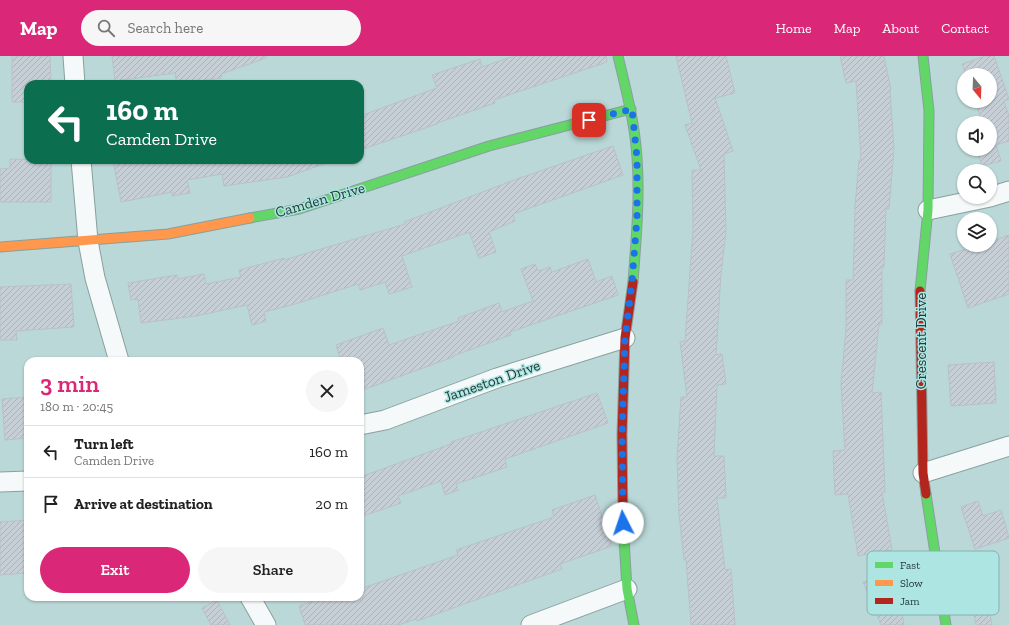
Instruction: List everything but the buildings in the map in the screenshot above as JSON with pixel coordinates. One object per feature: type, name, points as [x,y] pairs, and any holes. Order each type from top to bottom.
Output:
[{"type":"street","points":[[73,56],[75,80]]},
{"type":"street","points":[[618,56],[632,109],[637,158],[637,218],[632,282],[625,338],[622,509],[626,552],[627,589],[634,625]]},
{"type":"street","name":"Crescent Drive","points":[[923,56],[929,111],[928,210],[919,298],[923,473],[935,551]]},
{"type":"street","name":"Camden Drive","points":[[0,246],[168,234],[299,209],[489,146],[632,109]]},
{"type":"street","points":[[81,164],[88,240],[95,278],[118,357]]},
{"type":"street","points":[[928,210],[990,198],[1009,191]]},
{"type":"street","name":"Jameston Drive","points":[[364,424],[385,420],[497,378],[625,338]]},
{"type":"street","points":[[923,473],[1009,446]]},
{"type":"street","points":[[0,482],[24,481]]},
{"type":"street","points":[[531,625],[627,589]]},
{"type":"street","points":[[252,601],[266,625]]},
{"type":"street","name":"Crescent Drive","points":[[944,615],[946,625]]},
{"type":"traffic: fast","points":[[618,56],[632,119],[638,173],[638,204],[633,282]]},
{"type":"traffic: fast","points":[[920,291],[928,210],[929,111],[923,56]]},
{"type":"traffic: fast","points":[[250,218],[299,209],[489,146],[631,109]]},
{"type":"traffic: fast","points":[[926,494],[935,551]]},
{"type":"traffic: fast","points":[[623,522],[627,589],[634,625]]},
{"type":"traffic: fast","points":[[944,615],[946,625]]},
{"type":"traffic: slow","points":[[0,247],[168,234],[250,218]]},
{"type":"traffic: jam","points":[[623,522],[622,434],[625,338],[633,282]]},
{"type":"traffic: jam","points":[[920,291],[923,473],[926,494]]},
{"type":"route","points":[[589,120],[632,109],[637,158],[637,218],[632,282],[625,338],[622,434],[623,523]]}]
